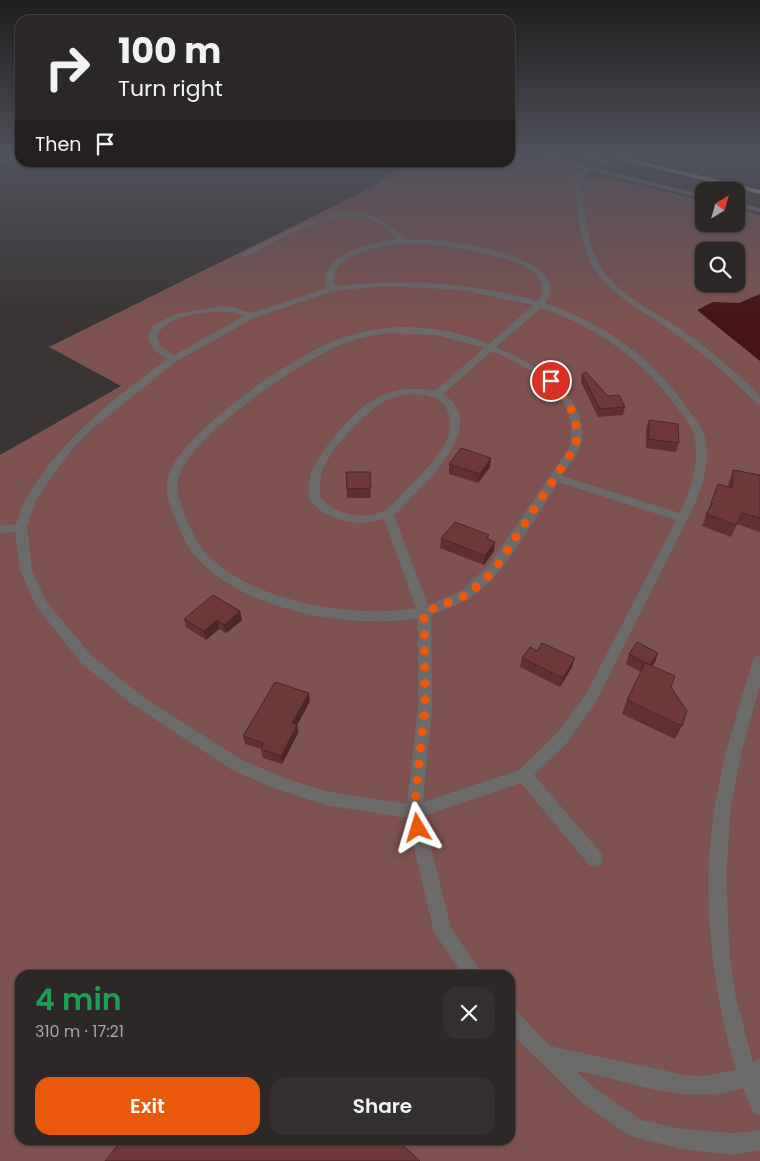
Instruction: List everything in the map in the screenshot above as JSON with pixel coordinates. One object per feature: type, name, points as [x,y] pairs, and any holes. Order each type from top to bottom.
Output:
[{"type":"street","points":[[581,208],[587,245],[596,267],[605,278],[730,372],[760,402]]},
{"type":"street","points":[[242,256],[331,214],[364,214],[375,219],[405,241]]},
{"type":"street","points":[[332,289],[329,282],[331,271],[348,256],[367,248],[405,241],[464,245],[495,253],[522,264],[540,275],[545,281],[547,294],[540,304],[438,394]]},
{"type":"street","points":[[384,284],[436,285],[489,292],[540,304],[580,320],[636,356],[660,378],[681,405],[699,433],[701,462],[697,489],[591,698],[561,739],[524,774],[414,812],[325,798],[279,783],[237,764],[137,700],[88,660],[40,603],[26,570],[21,528],[32,497],[68,447],[132,390],[174,359],[251,316],[332,289],[384,284]]},
{"type":"street","points":[[174,359],[154,346],[154,333],[166,321],[185,313],[207,308],[230,309],[251,316]]},
{"type":"street","points":[[387,330],[437,332],[490,347],[516,359],[543,376],[561,392],[571,407],[578,435],[575,447],[556,478],[493,572],[467,595],[424,612],[399,616],[369,617],[311,610],[241,584],[204,559],[192,544],[172,499],[172,485],[176,471],[184,458],[216,423],[284,373],[337,341],[362,333],[387,330]]},
{"type":"street","points":[[411,391],[438,394],[452,406],[457,419],[452,440],[423,480],[388,514],[349,518],[334,514],[320,507],[314,498],[316,474],[328,451],[344,432],[374,403],[397,393],[411,391]]},
{"type":"street","points":[[556,478],[683,518]]},
{"type":"street","points":[[388,514],[424,612],[425,707],[414,812],[443,932],[470,970]]},
{"type":"street","points":[[0,530],[21,528]]},
{"type":"street","points":[[760,660],[731,761],[722,805],[717,885],[723,981],[753,1073],[760,1106]]},
{"type":"street","points":[[524,774],[595,859]]},
{"type":"street","points":[[515,1023],[545,1055],[589,1096],[637,1128],[682,1139],[725,1143],[760,1140]]},
{"type":"street","points":[[545,1055],[609,1068],[652,1080],[696,1088],[753,1073]]},
{"type":"shaded area","points":[[329,208],[695,208],[695,232],[745,232],[745,211],[760,215],[760,1161],[0,1161],[0,455],[121,386],[49,347]]},
{"type":"shaded area","points":[[760,294],[760,361],[697,310],[713,302],[739,303]]},
{"type":"building","points":[[586,372],[608,396],[619,395],[625,407],[600,409],[582,374]]},
{"type":"building","points":[[649,420],[678,424],[679,443],[649,439]]},
{"type":"building","points":[[461,448],[491,458],[480,474],[449,464]]},
{"type":"building","points":[[733,470],[760,475],[760,518],[742,513],[736,525],[706,514],[713,503],[711,503],[718,484],[732,488]]},
{"type":"building","points":[[346,472],[370,472],[371,488],[347,489]]},
{"type":"building","points":[[455,522],[489,535],[486,538],[495,542],[485,556],[441,538]]},
{"type":"building","points":[[213,595],[240,611],[224,625],[217,620],[204,631],[184,619]]},
{"type":"building","points":[[637,642],[658,653],[650,665],[629,654]]},
{"type":"building","points":[[542,643],[575,658],[563,678],[522,658],[530,647],[537,651]]},
{"type":"building","points":[[645,663],[675,676],[671,687],[687,711],[682,726],[627,700]]},
{"type":"building","points":[[275,682],[309,693],[292,723],[297,725],[281,756],[261,749],[264,743],[243,736]]},
{"type":"building","points":[[118,1145],[402,1145],[420,1161],[105,1161]]},
{"type":"route","points":[[418,828],[414,812],[425,707],[424,612],[467,595],[493,572],[575,447],[578,435],[571,407],[551,381]]}]
